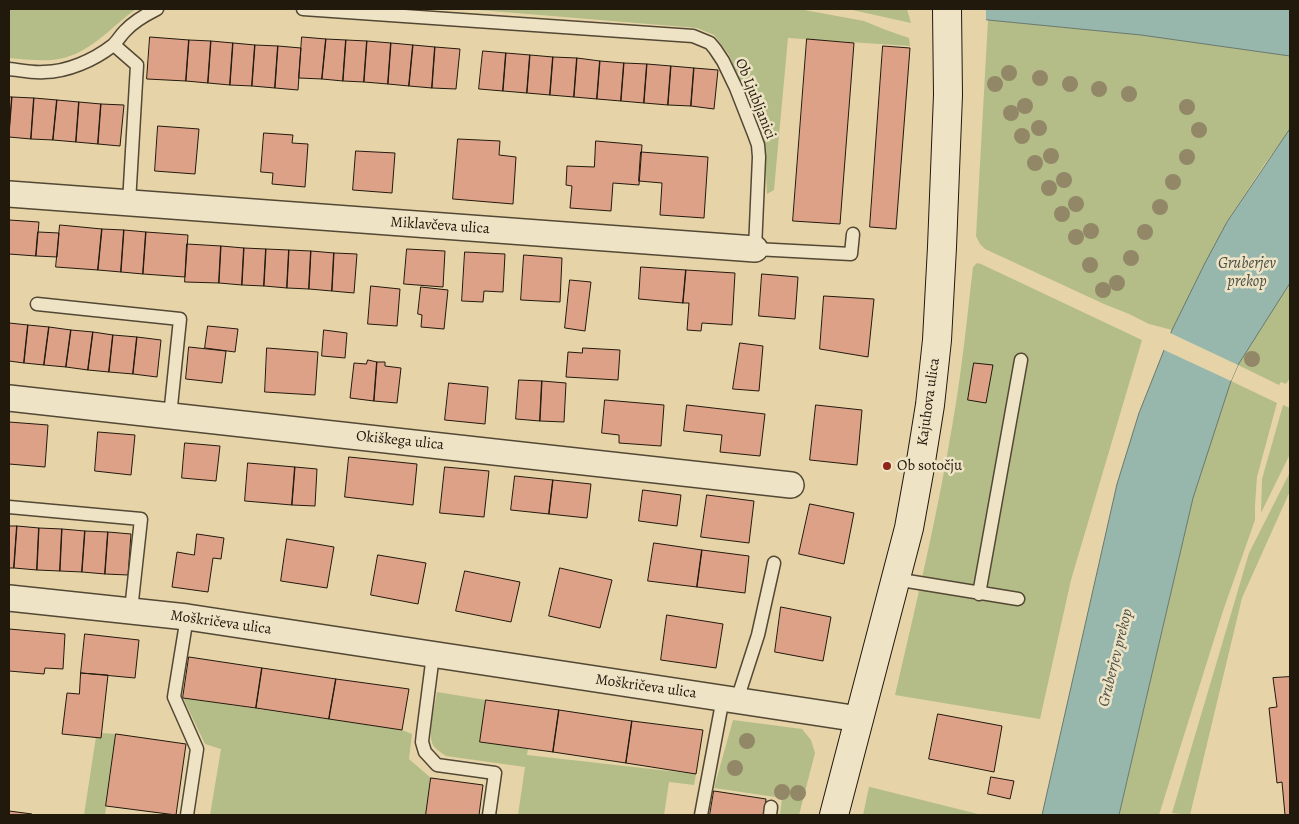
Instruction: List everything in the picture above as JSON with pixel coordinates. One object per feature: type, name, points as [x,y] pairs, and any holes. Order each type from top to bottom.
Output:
[{"type":"main road","name":"Kajuhova ulica","points":[[834,815],[908,528],[930,405],[937,340],[948,95],[947,18]]},
{"type":"street","name":"Miklavčeva ulica","points":[[9,194],[755,249]]},
{"type":"street","name":"Okiškega ulica","points":[[9,398],[791,484]]},
{"type":"street","name":"Moškričeva ulica","points":[[9,598],[187,617],[859,718]]},
{"type":"lane","points":[[9,70],[44,72],[81,63],[98,55],[114,44],[126,30],[142,17],[157,9]]},
{"type":"lane","name":"Ob Ljubljanici","points":[[303,9],[693,36],[710,43],[723,62],[736,88],[758,145],[755,249]]},
{"type":"lane","points":[[114,44],[137,65],[129,203]]},
{"type":"lane","name":"Miklavčeva ulica","points":[[755,249],[851,254],[853,234]]},
{"type":"lane","points":[[37,304],[180,319],[170,416]]},
{"type":"lane","points":[[979,594],[1021,360]]},
{"type":"lane","points":[[9,508],[141,518],[131,610]]},
{"type":"lane","points":[[701,815],[730,699],[758,635],[774,563]]},
{"type":"lane","points":[[895,579],[1018,600]]},
{"type":"lane","points":[[187,617],[174,697],[197,749],[187,815]]},
{"type":"lane","points":[[433,655],[422,733],[425,752],[438,765],[495,773],[489,815]]},
{"type":"green space","points":[[9,9],[136,9],[81,51],[59,59],[40,60],[9,58]]},
{"type":"green space","points":[[467,9],[799,9],[864,21],[909,38],[910,46],[788,38],[774,190],[767,194],[765,155],[761,137],[729,55],[714,35],[697,28]]},
{"type":"green space","points":[[848,9],[907,9],[911,23]]},
{"type":"green space","points":[[988,20],[1141,35],[1290,56],[1290,130],[1264,165],[1228,220],[1172,330],[1149,324],[1104,304],[985,249],[980,244],[976,236]]},
{"type":"green space","points":[[977,263],[1142,340],[1071,580],[1040,719],[895,695],[941,490],[959,383],[973,267]]},
{"type":"green space","points":[[1290,283],[1290,378],[1286,384],[1281,382],[1279,385],[1238,365]]},
{"type":"green space","points":[[1231,381],[1277,403],[1257,477],[1255,520],[1223,611],[1159,815],[1119,815],[1193,498]]},
{"type":"green space","points":[[1283,405],[1290,408],[1290,454],[1261,513],[1262,479]]},
{"type":"green space","points":[[1290,472],[1290,491],[1242,598],[1190,815],[1172,813],[1249,553]]},
{"type":"green space","points":[[437,692],[486,700],[480,742],[528,749],[527,755],[696,774],[694,785],[669,782],[664,815],[518,815],[525,767],[446,756],[433,745],[431,727]]},
{"type":"green space","points":[[183,698],[402,730],[412,734],[409,759],[431,778],[426,815],[210,815],[221,749],[205,744]]},
{"type":"green space","points":[[733,720],[802,729],[811,740],[815,753],[799,815],[780,815],[782,798],[714,788]]},
{"type":"green space","points":[[102,733],[116,734],[105,815],[84,815],[96,737],[101,738]]},
{"type":"green space","points":[[870,787],[982,815],[863,815]]},
{"type":"water","points":[[931,9],[1290,9],[1290,56],[1141,35],[988,20]]},
{"type":"water","name":"Gruberjev prekop","points":[[1290,129],[1290,283],[1238,365],[1231,381],[1193,498],[1119,815],[1042,815],[1117,484],[1139,413],[1172,330],[1205,263],[1227,222]]},
{"type":"pier","points":[[929,9],[986,9],[986,23],[931,11]]},
{"type":"pier","points":[[1168,332],[1238,365],[1231,381],[1162,349]]},
{"type":"building","points":[[150,37],[189,40],[186,81],[147,79]]},
{"type":"building","points":[[302,37],[326,39],[322,79],[299,78]]},
{"type":"building","points":[[326,39],[346,40],[343,81],[322,79]]},
{"type":"building","points":[[807,39],[854,43],[840,224],[793,221]]},
{"type":"building","points":[[189,40],[211,41],[208,83],[186,81]]},
{"type":"building","points":[[346,40],[367,41],[364,82],[343,81]]},
{"type":"building","points":[[211,41],[233,43],[230,85],[208,83]]},
{"type":"building","points":[[367,41],[391,43],[388,84],[364,82]]},
{"type":"building","points":[[233,43],[255,45],[252,86],[230,85]]},
{"type":"building","points":[[391,43],[413,45],[409,86],[388,84]]},
{"type":"building","points":[[255,45],[278,46],[275,88],[252,86]]},
{"type":"building","points":[[413,45],[435,47],[432,88],[409,86]]},
{"type":"building","points":[[278,46],[301,48],[298,90],[275,88]]},
{"type":"building","points":[[883,46],[910,48],[896,229],[870,227]]},
{"type":"building","points":[[435,47],[460,49],[456,89],[432,88]]},
{"type":"building","points":[[483,51],[506,53],[503,91],[479,89]]},
{"type":"building","points":[[506,53],[530,55],[527,93],[503,91]]},
{"type":"building","points":[[530,55],[553,57],[550,95],[527,93]]},
{"type":"building","points":[[553,57],[577,58],[574,97],[550,95]]},
{"type":"building","points":[[577,58],[600,61],[597,99],[574,97]]},
{"type":"building","points":[[600,61],[624,63],[621,101],[597,99]]},
{"type":"building","points":[[624,63],[647,64],[644,103],[621,101]]},
{"type":"building","points":[[647,64],[671,66],[668,105],[644,103]]},
{"type":"building","points":[[671,66],[694,68],[691,106],[668,105]]},
{"type":"building","points":[[694,68],[718,70],[714,109],[691,106]]},
{"type":"building","points":[[9,97],[12,97],[9,135]]},
{"type":"building","points":[[12,97],[34,98],[31,139],[9,137]]},
{"type":"building","points":[[34,98],[57,100],[53,140],[31,139]]},
{"type":"building","points":[[57,100],[79,102],[76,142],[53,140]]},
{"type":"building","points":[[79,102],[101,104],[98,144],[76,142]]},
{"type":"building","points":[[101,104],[124,105],[120,146],[98,144]]},
{"type":"building","points":[[158,126],[199,129],[195,174],[155,171]]},
{"type":"building","points":[[264,133],[293,135],[292,143],[308,144],[305,187],[272,184],[273,173],[261,172]]},
{"type":"building","points":[[458,139],[500,141],[499,155],[516,157],[513,204],[453,199]]},
{"type":"building","points":[[596,141],[642,145],[639,185],[613,183],[611,211],[570,208],[572,186],[566,185],[567,166],[594,167]]},
{"type":"building","points":[[356,151],[395,153],[392,193],[353,190]]},
{"type":"building","points":[[641,152],[708,157],[704,218],[660,215],[662,183],[639,181]]},
{"type":"building","points":[[9,220],[39,222],[36,256],[9,254]]},
{"type":"building","points":[[60,225],[102,229],[98,270],[56,267]]},
{"type":"building","points":[[102,229],[124,230],[121,272],[98,270]]},
{"type":"building","points":[[124,230],[146,232],[143,274],[121,272]]},
{"type":"building","points":[[38,232],[59,233],[57,257],[36,256]]},
{"type":"building","points":[[146,232],[188,235],[185,277],[143,274]]},
{"type":"building","points":[[187,244],[221,246],[219,283],[185,282]]},
{"type":"building","points":[[221,246],[244,248],[242,285],[219,283]]},
{"type":"building","points":[[244,248],[266,249],[264,286],[242,285]]},
{"type":"building","points":[[266,249],[289,250],[287,288],[264,286]]},
{"type":"building","points":[[407,249],[445,251],[443,287],[404,284]]},
{"type":"building","points":[[289,250],[311,251],[309,289],[287,288]]},
{"type":"building","points":[[311,251],[334,253],[332,291],[309,289]]},
{"type":"building","points":[[465,252],[505,254],[503,292],[484,291],[483,302],[462,301]]},
{"type":"building","points":[[334,253],[357,254],[354,293],[332,291]]},
{"type":"building","points":[[524,255],[562,258],[560,302],[521,300]]},
{"type":"building","points":[[641,267],[686,270],[683,303],[639,299]]},
{"type":"building","points":[[686,270],[735,273],[732,325],[702,323],[701,331],[687,330],[689,303],[683,303]]},
{"type":"building","points":[[762,274],[798,277],[795,319],[759,316]]},
{"type":"building","points":[[570,280],[591,282],[585,331],[565,328]]},
{"type":"building","points":[[371,286],[400,289],[397,326],[368,324]]},
{"type":"building","points":[[421,287],[448,290],[444,329],[421,327],[422,315],[418,314]]},
{"type":"building","points":[[824,296],[874,299],[868,357],[820,349]]},
{"type":"building","points":[[9,323],[28,325],[24,363],[9,361]]},
{"type":"building","points":[[28,325],[49,327],[44,365],[24,363]]},
{"type":"building","points":[[208,326],[238,329],[235,352],[205,348]]},
{"type":"building","points":[[49,327],[71,330],[66,367],[44,365]]},
{"type":"building","points":[[71,330],[93,332],[88,370],[66,367]]},
{"type":"building","points":[[324,330],[347,333],[345,358],[322,356]]},
{"type":"building","points":[[93,332],[113,335],[109,372],[88,370]]},
{"type":"building","points":[[113,335],[137,337],[133,374],[109,372]]},
{"type":"building","points":[[137,337],[161,340],[157,377],[133,374]]},
{"type":"building","points":[[740,343],[763,346],[759,391],[733,389]]},
{"type":"building","points":[[189,347],[226,351],[222,383],[186,379]]},
{"type":"building","points":[[267,348],[318,352],[315,395],[265,392]]},
{"type":"building","points":[[583,348],[620,350],[618,380],[566,377],[568,352],[582,353]]},
{"type":"building","points":[[368,360],[377,362],[374,401],[350,398],[354,363],[366,364]]},
{"type":"building","points":[[377,362],[385,362],[385,366],[401,368],[397,403],[374,401]]},
{"type":"building","points":[[974,363],[993,365],[986,403],[968,400]]},
{"type":"building","points":[[519,380],[542,381],[540,421],[516,419]]},
{"type":"building","points":[[542,381],[566,383],[564,422],[540,421]]},
{"type":"building","points":[[449,383],[488,387],[485,424],[445,420]]},
{"type":"building","points":[[605,400],[664,405],[661,446],[619,443],[619,435],[602,433]]},
{"type":"building","points":[[687,405],[765,414],[760,456],[720,452],[722,435],[684,431]]},
{"type":"building","points":[[816,405],[862,410],[857,465],[810,460]]},
{"type":"building","points":[[9,422],[48,425],[45,467],[9,464]]},
{"type":"building","points":[[98,432],[135,435],[131,475],[95,471]]},
{"type":"building","points":[[185,443],[220,446],[216,481],[182,478]]},
{"type":"building","points":[[349,457],[417,464],[413,505],[345,497]]},
{"type":"building","points":[[248,463],[295,467],[292,505],[245,501]]},
{"type":"building","points":[[295,467],[317,469],[315,506],[292,505]]},
{"type":"building","points":[[445,467],[489,471],[484,517],[440,513]]},
{"type":"building","points":[[515,476],[553,480],[549,514],[511,510]]},
{"type":"building","points":[[553,480],[591,484],[587,518],[549,514]]},
{"type":"building","points":[[643,490],[681,495],[677,526],[639,521]]},
{"type":"building","points":[[707,495],[754,501],[749,543],[701,537]]},
{"type":"building","points":[[810,504],[854,513],[844,564],[799,554]]},
{"type":"building","points":[[9,526],[17,526],[14,568],[9,568]]},
{"type":"building","points":[[17,526],[39,528],[37,570],[14,568]]},
{"type":"building","points":[[39,528],[62,529],[60,571],[37,570]]},
{"type":"building","points":[[62,529],[85,531],[82,572],[60,571]]},
{"type":"building","points":[[85,531],[108,532],[105,574],[82,572]]},
{"type":"building","points":[[108,532],[131,534],[128,575],[105,574]]},
{"type":"building","points":[[197,534],[224,538],[221,559],[213,558],[208,592],[172,587],[177,552],[194,555]]},
{"type":"building","points":[[287,539],[334,547],[327,588],[281,581]]},
{"type":"building","points":[[654,543],[702,550],[697,587],[648,581]]},
{"type":"building","points":[[702,550],[749,556],[745,593],[697,587]]},
{"type":"building","points":[[378,555],[426,563],[418,604],[371,595]]},
{"type":"building","points":[[560,568],[612,580],[600,628],[549,616]]},
{"type":"building","points":[[465,571],[520,582],[511,622],[456,611]]},
{"type":"building","points":[[781,607],[831,617],[823,661],[775,652]]},
{"type":"building","points":[[667,615],[723,624],[716,668],[661,660]]},
{"type":"building","points":[[9,629],[65,634],[63,669],[45,668],[44,674],[9,671]]},
{"type":"building","points":[[85,634],[139,640],[135,678],[81,673]]},
{"type":"building","points":[[189,657],[262,668],[256,708],[183,698]]},
{"type":"building","points":[[262,668],[336,679],[329,719],[256,708]]},
{"type":"building","points":[[81,673],[108,675],[101,738],[62,734],[67,693],[79,694]]},
{"type":"building","points":[[1290,677],[1290,815],[1285,815],[1282,782],[1277,783],[1269,708],[1277,707],[1273,678]]},
{"type":"building","points":[[336,679],[409,689],[402,730],[329,719]]},
{"type":"building","points":[[486,700],[559,710],[553,752],[480,742]]},
{"type":"building","points":[[559,710],[632,721],[626,763],[553,752]]},
{"type":"building","points":[[938,714],[1002,726],[994,772],[929,759]]},
{"type":"building","points":[[632,721],[703,730],[696,774],[626,763]]},
{"type":"building","points":[[116,734],[186,744],[176,815],[106,806]]},
{"type":"building","points":[[991,777],[1014,781],[1010,799],[988,794]]},
{"type":"building","points":[[431,778],[483,785],[479,815],[426,815]]},
{"type":"building","points":[[714,791],[766,799],[764,815],[710,815]]},
{"type":"building","points":[[9,811],[32,814],[32,815],[9,815]]},
{"type":"place","name":"Ob sotočju","points":[[887,466]]}]
